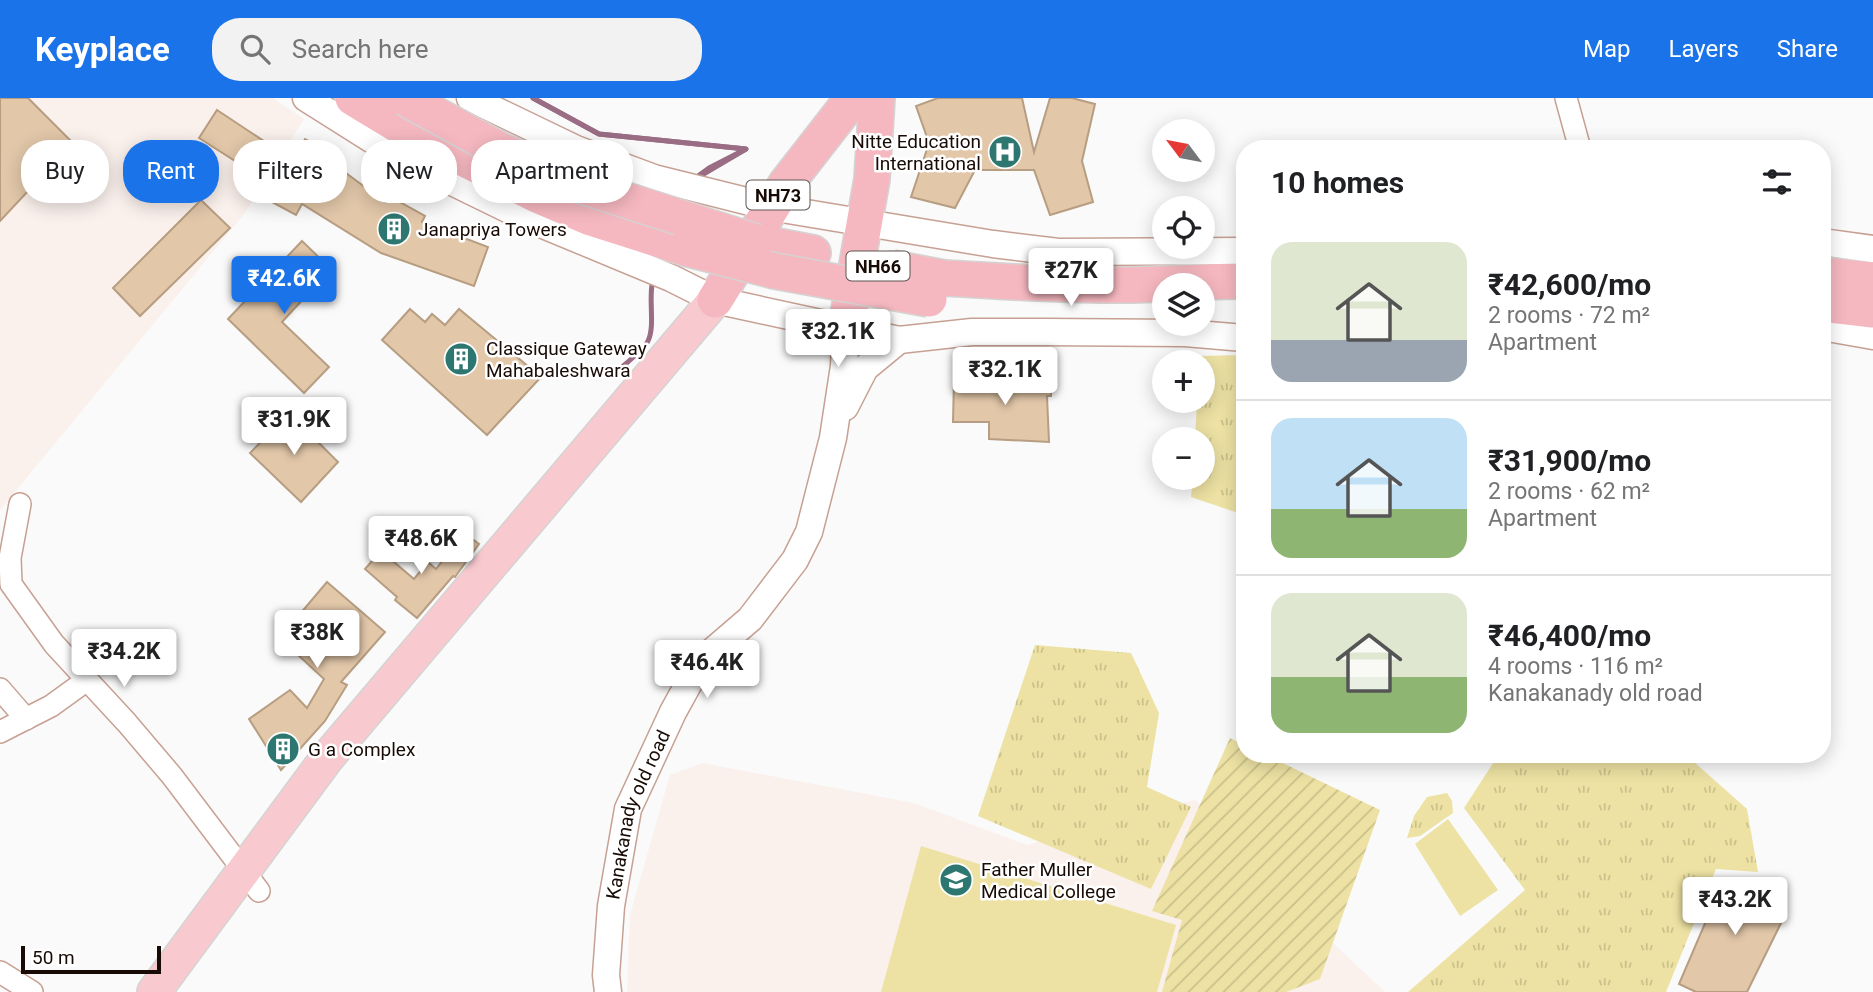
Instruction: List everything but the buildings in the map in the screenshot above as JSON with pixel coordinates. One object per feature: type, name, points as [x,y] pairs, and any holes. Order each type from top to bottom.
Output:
[{"type":"highway","name":"NH66","points":[[353,98],[406,130],[479,167],[588,217],[685,248],[775,271],[937,288],[1058,309],[1152,305]]},
{"type":"highway","name":"NH66","points":[[405,98],[500,150],[573,183],[612,197],[756,242],[937,288],[1236,281]]},
{"type":"highway","name":"NH73","points":[[715,300],[770,207],[851,98]]},
{"type":"highway","points":[[846,327],[872,179],[877,98]]},
{"type":"highway","points":[[1831,276],[1873,280]]},
{"type":"highway","points":[[1215,304],[1236,303]]},
{"type":"highway","points":[[1831,304],[1873,310]]},
{"type":"main road","points":[[154,992],[250,881],[327,758],[715,300]]},
{"type":"street","points":[[306,98],[371,139],[442,177],[524,217],[671,278],[715,300],[899,340],[972,332],[1185,333],[1236,337]]},
{"type":"street","points":[[470,98],[576,149],[654,178],[770,207],[993,244],[1058,252],[1236,251]]},
{"type":"street","points":[[1566,98],[1578,140]]},
{"type":"street","points":[[1831,243],[1873,249]]},
{"type":"street","points":[[833,438],[844,366],[846,327]]},
{"type":"street","points":[[1831,329],[1873,336]]},
{"type":"street","points":[[833,438],[865,368],[899,340]]},
{"type":"street","name":"Kanakanady old road","points":[[608,992],[606,975],[611,906],[628,809],[673,712],[701,661],[750,619],[795,560],[809,531],[833,438]]},
{"type":"street","points":[[20,504],[10,558],[11,584],[54,644],[172,776],[250,881]]},
{"type":"street","points":[[0,732],[51,706],[87,680]]},
{"type":"street","points":[[0,689],[26,719]]},
{"type":"street","points":[[0,972],[32,992]]},
{"type":"shaded area","points":[[0,98],[273,98],[304,119],[291,140],[233,140],[233,203],[251,203],[0,510]]},
{"type":"shaded area","name":"Father Muller Medical College","points":[[702,763],[914,803],[1027,845],[1134,814],[1196,800],[1317,928],[1385,992],[627,992],[630,915],[670,775]]},
{"type":"green space","points":[[1236,355],[1236,512],[1191,497],[1192,490],[1215,490],[1215,427],[1196,427],[1196,413],[1215,413],[1215,356]]},
{"type":"green space","points":[[1035,645],[1131,653],[1159,713],[1147,787],[1191,807],[1151,889],[978,816]]},
{"type":"green space","points":[[1230,738],[1236,741],[1236,763],[1283,763],[1380,810],[1320,979],[1286,992],[1162,992],[1182,920],[1152,911]]},
{"type":"green space","points":[[1493,763],[1695,763],[1747,809],[1758,872],[1716,869],[1666,992],[1408,992],[1525,890],[1464,808]]},
{"type":"green space","points":[[1447,793],[1452,801],[1453,813],[1420,836],[1407,838],[1414,816],[1427,797]]},
{"type":"green space","points":[[1448,819],[1498,890],[1460,916],[1415,844]]},
{"type":"green space","points":[[921,846],[1176,925],[1157,992],[881,992]]},
{"type":"waterway","points":[[533,98],[599,134],[746,149],[694,179]]},
{"type":"waterway","points":[[533,98],[599,134],[746,149],[695,179]]},
{"type":"waterway","points":[[612,376],[648,341],[651,329],[652,285]]},
{"type":"place","name":"Nitte Education International","points":[[1005,152]]},
{"type":"place","name":"Janapriya Towers","points":[[394,229]]},
{"type":"place","name":"Classique Gateway Mahabaleshwara","points":[[461,359]]},
{"type":"place","name":"G a Complex","points":[[283,749]]},
{"type":"place","name":"Father Muller Medical College","points":[[956,880]]}]
